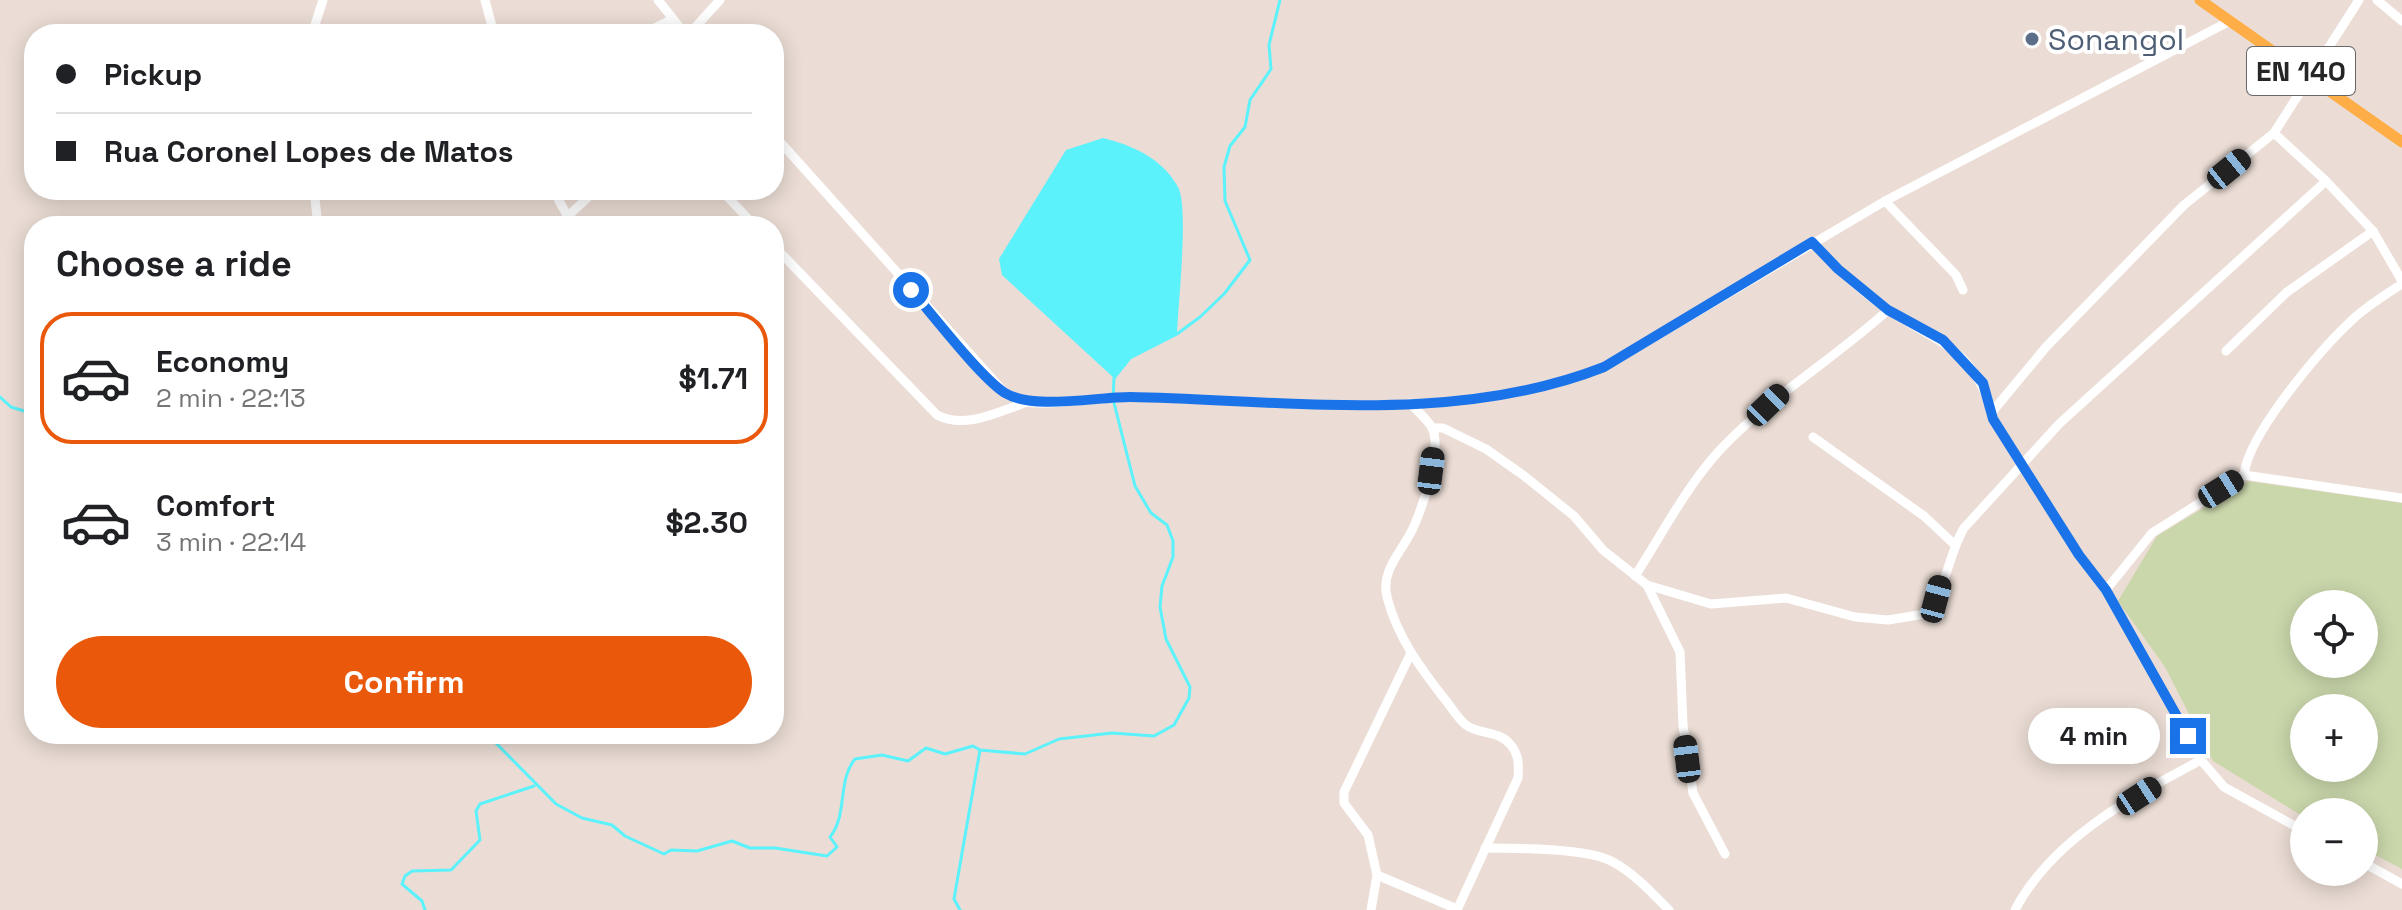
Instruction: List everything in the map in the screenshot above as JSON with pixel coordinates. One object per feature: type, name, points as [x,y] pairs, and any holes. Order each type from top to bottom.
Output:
[{"type":"main road","name":"EN 140","points":[[2200,0],[2402,142]]},
{"type":"street","points":[[315,24],[323,0]]},
{"type":"street","points":[[485,0],[491,24]]},
{"type":"street","points":[[658,0],[678,24]]},
{"type":"street","points":[[697,24],[720,0]]},
{"type":"street","points":[[1992,412],[2046,347],[2184,205],[2274,133],[2359,0]]},
{"type":"street","points":[[2377,0],[2402,21]]},
{"type":"street","points":[[663,24],[673,19]]},
{"type":"street","points":[[784,256],[937,415],[948,421],[967,422],[1028,402],[1097,397],[1381,406],[1499,397],[1570,380],[1604,367],[1885,201],[2230,21]]},
{"type":"street","points":[[2244,475],[2252,446],[2330,343],[2352,319],[2402,282],[2373,231],[2326,181],[2274,133]]},
{"type":"street","points":[[784,146],[990,378],[1005,393],[1028,402]]},
{"type":"street","points":[[1432,428],[1443,428],[1486,449],[1523,475],[1574,516],[1603,550],[1647,585],[1711,604],[1786,598],[1855,617],[1888,620],[1925,614],[1932,608],[1954,544],[1964,528],[2021,465],[2095,390],[2326,181]]},
{"type":"street","points":[[569,216],[586,200]]},
{"type":"street","points":[[730,200],[746,216]]},
{"type":"street","points":[[1885,201],[1956,275],[1963,290]]},
{"type":"street","points":[[2226,351],[2287,292],[2373,231]]},
{"type":"street","points":[[1812,242],[1848,278],[1888,310],[1943,340],[1966,361],[1983,383],[1992,412],[2021,465],[2079,555],[2106,590],[2201,760],[2224,787],[2290,823]]},
{"type":"street","points":[[1635,576],[1700,473],[1721,449],[1791,384],[1856,339],[1888,310]]},
{"type":"street","points":[[1377,875],[1457,910],[1518,778],[1520,761],[1510,744],[1499,735],[1472,729],[1463,723],[1410,655],[1387,597],[1385,583],[1390,564],[1414,526],[1427,491],[1434,440],[1432,428],[1410,403]]},
{"type":"street","points":[[1813,437],[1924,516],[1954,544]]},
{"type":"street","points":[[2106,590],[2152,533],[2244,475],[2402,498]]},
{"type":"street","points":[[1647,585],[1680,652],[1683,725],[1693,793],[1725,854]]},
{"type":"street","points":[[1371,910],[1377,875],[1368,835],[1344,803],[1344,792],[1410,655]]},
{"type":"street","points":[[2015,910],[2042,870],[2072,839],[2163,780],[2201,760]]},
{"type":"street","points":[[1485,848],[1537,849],[1604,858],[1646,886],[1669,910]]},
{"type":"street","points":[[2378,871],[2402,884]]},
{"type":"green space","points":[[2248,481],[2402,503],[2402,869],[2378,856],[2378,798],[2290,798],[2290,808],[2213,761],[2165,667],[2118,601],[2157,536]]},
{"type":"water","points":[[1103,138],[1135,149],[1164,168],[1178,187],[1183,214],[1177,334],[1130,358],[1114,378],[1002,275],[999,259],[1066,150]]},
{"type":"waterway","points":[[960,910],[954,899],[980,750],[1025,754],[1059,739],[1112,733],[1154,736],[1174,725],[1189,698],[1190,687],[1166,639],[1160,607],[1162,586],[1173,557],[1173,541],[1167,525],[1151,513],[1135,486],[1113,399],[1114,378],[1130,358],[1177,334],[1200,317],[1224,294],[1250,260],[1225,201],[1224,167],[1230,146],[1245,127],[1250,100],[1271,69],[1269,45],[1280,0]]},
{"type":"waterway","points":[[0,397],[11,407],[24,411]]},
{"type":"waterway","points":[[497,744],[556,804],[582,818],[612,825],[625,836],[664,854],[671,850],[697,851],[732,841],[750,848],[775,848],[827,856],[837,847],[830,837],[839,819],[846,777],[855,759],[882,755],[908,761],[926,748],[945,754],[973,746],[980,750]]},
{"type":"waterway","points":[[425,910],[422,901],[402,884],[405,876],[412,871],[451,870],[480,840],[476,811],[480,804],[534,786]]},
{"type":"place","name":"Sonangol","points":[[2032,39]]},
{"type":"route","points":[[911,290],[1005,393],[1028,402],[1133,397],[1381,406],[1499,397],[1570,380],[1604,367],[1812,242],[1858,287],[1888,310],[1943,340],[1966,361],[1983,383],[1993,419],[2079,555],[2106,590],[2188,736]]}]
